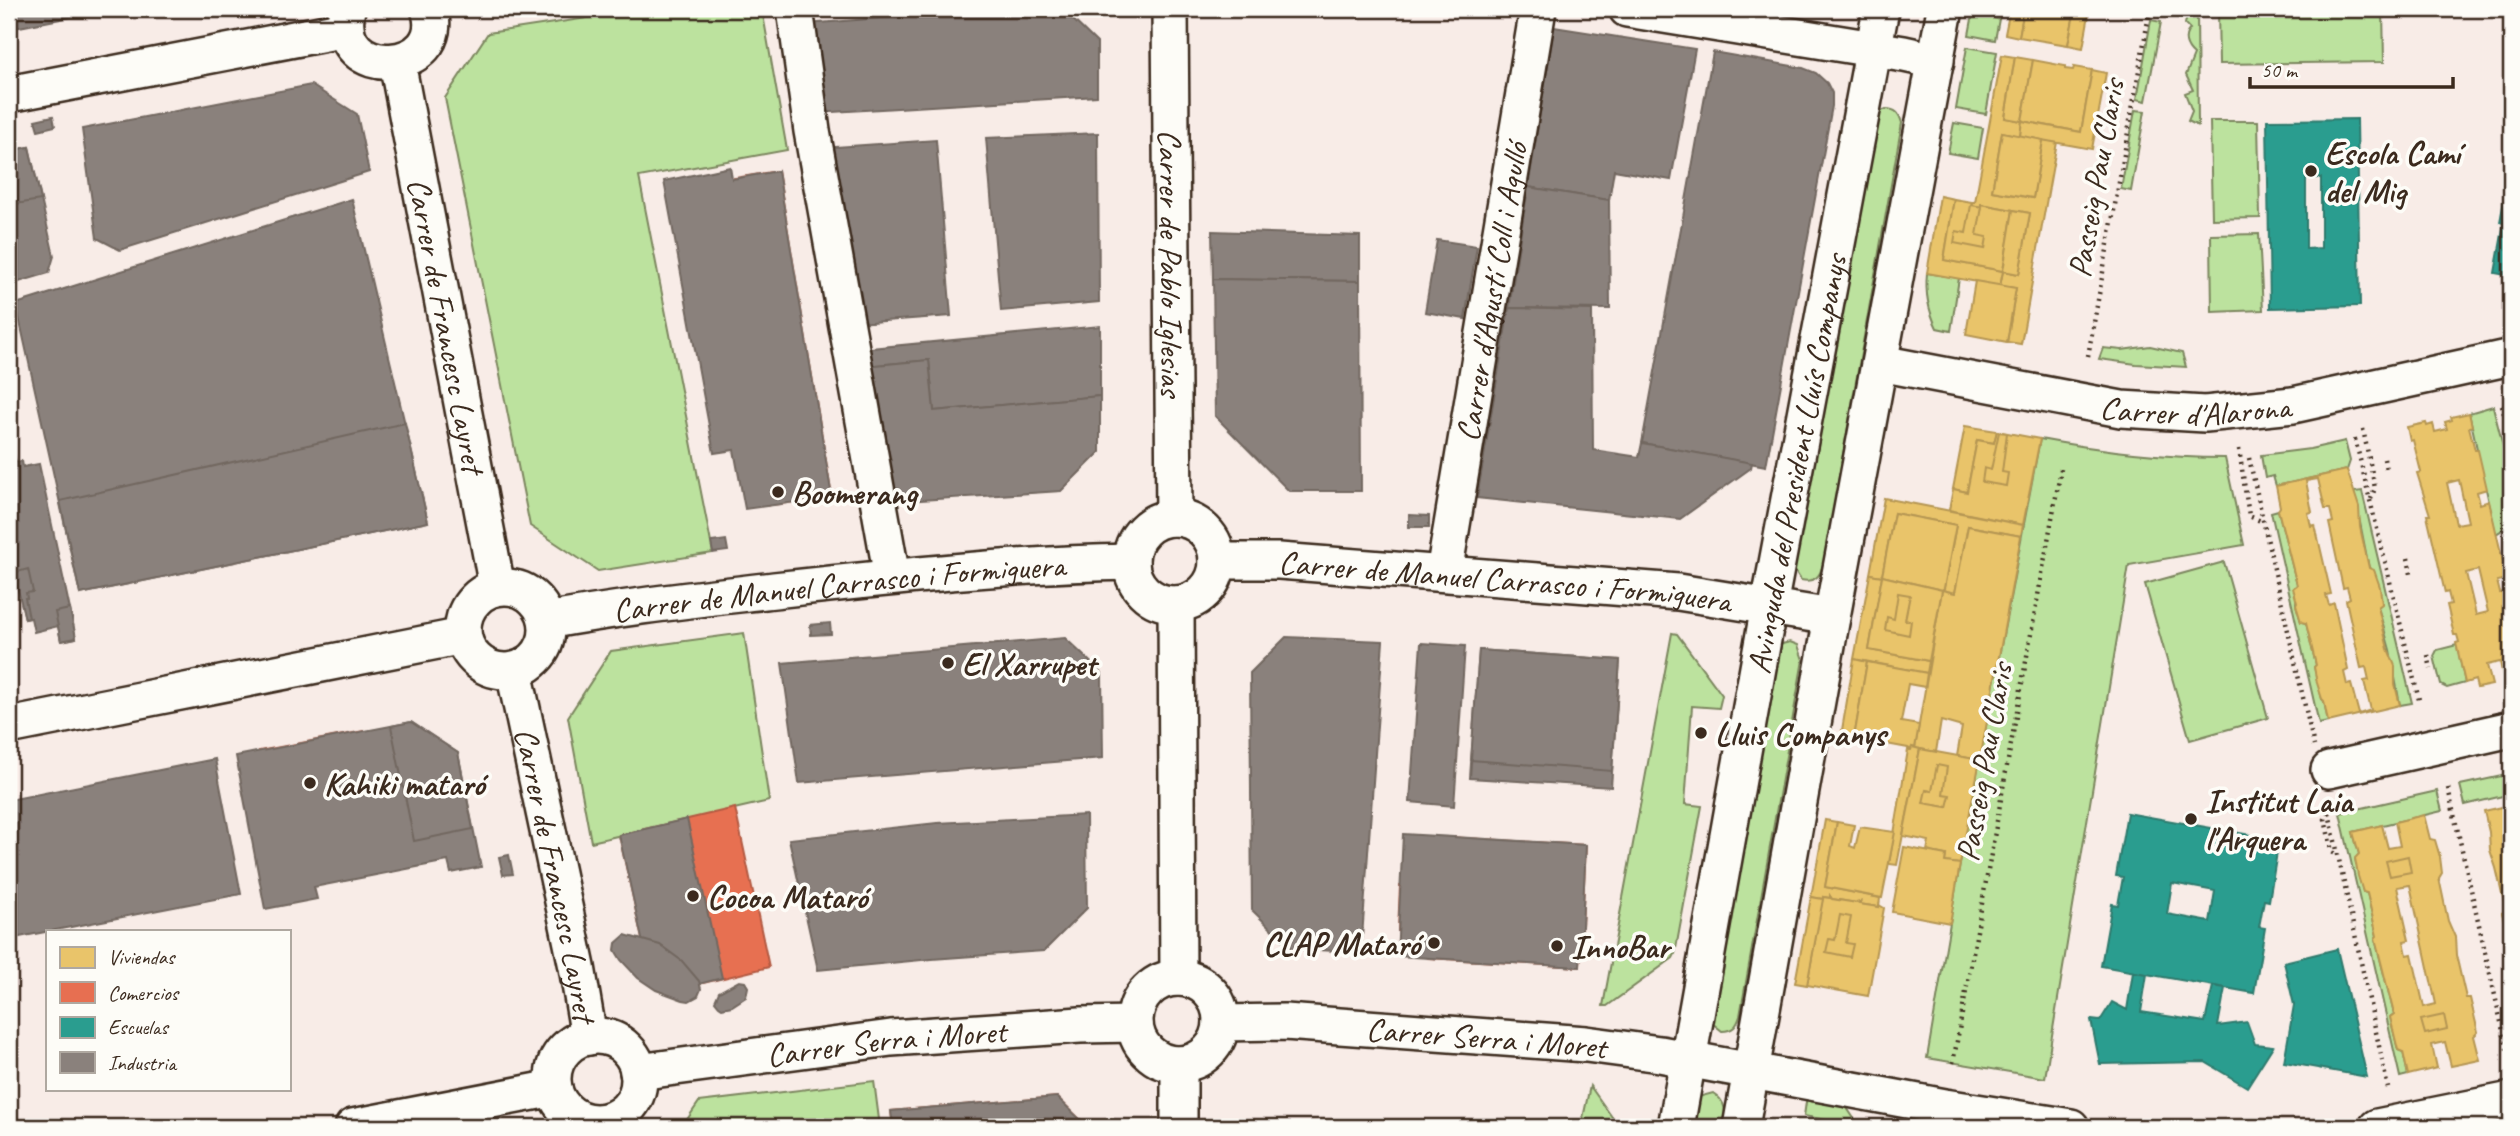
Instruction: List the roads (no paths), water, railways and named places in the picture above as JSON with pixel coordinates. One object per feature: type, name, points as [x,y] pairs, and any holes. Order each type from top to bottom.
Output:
[{"type":"street","points":[[795,9],[812,131],[892,577]]},
{"type":"street","name":"Carrer de Pablo Iglesias","points":[[1170,9],[1174,519]]},
{"type":"street","name":"Carrer d'Agustí Coll i Agulló","points":[[1444,573],[1538,9]]},
{"type":"street","name":"Avinguda del President Lluís Companys","points":[[1676,1127],[1856,133],[1880,51],[1881,9]]},
{"type":"street","name":"Avinguda del President Lluís Companys","points":[[1741,1127],[1945,9]]},
{"type":"street","points":[[9,94],[347,19],[351,41],[359,52],[370,60],[397,62],[416,53],[424,45],[437,10]]},
{"type":"street","points":[[1642,10],[1786,21],[1880,51],[1936,61]]},
{"type":"street","name":"Carrer de Francesc Layret","points":[[397,62],[498,587]]},
{"type":"street","name":"Carrer d'Alarona","points":[[1880,363],[2121,409],[2205,414],[2293,405],[2511,357]]},
{"type":"street","points":[[1174,519],[1199,527],[1215,548],[1217,561],[1209,586],[1189,602],[1176,604],[1159,602],[1144,593],[1134,579],[1131,562],[1133,548],[1148,527],[1160,521],[1174,519]]},
{"type":"street","name":"Carrer de Manuel Carrasco i Formiguera","points":[[1217,561],[1279,561],[1678,592],[1832,617]]},
{"type":"street","name":"Carrer de Manuel Carrasco i Formiguera","points":[[547,621],[610,610],[892,577],[1070,563],[1131,562]]},
{"type":"street","points":[[498,587],[514,587],[529,594],[541,606],[547,621],[544,647],[537,658],[514,671],[487,668],[475,660],[467,649],[463,636],[462,625],[470,604],[487,590],[498,587]]},
{"type":"street","points":[[1176,604],[1178,978]]},
{"type":"street","points":[[9,726],[463,636]]},
{"type":"street","name":"Carrer de Francesc Layret","points":[[514,671],[577,967],[589,1037]]},
{"type":"street","points":[[2324,776],[2511,729]]},
{"type":"street","points":[[1178,978],[1191,980],[1213,997],[1219,1009],[1221,1023],[1218,1035],[1203,1056],[1179,1064],[1163,1061],[1149,1053],[1139,1040],[1135,1024],[1136,1010],[1151,987],[1178,978]]},
{"type":"street","name":"Carrer Serra i Moret","points":[[1221,1023],[1285,1022],[1586,1044],[1687,1059],[1945,1107],[2071,1127]]},
{"type":"street","name":"Carrer Serra i Moret","points":[[638,1072],[891,1038],[1080,1025],[1135,1024]]},
{"type":"street","points":[[589,1037],[615,1041],[634,1059],[638,1072],[638,1088],[632,1103],[606,1124],[589,1122],[573,1115],[561,1104],[554,1088],[553,1074],[557,1061],[576,1041],[589,1037]]},
{"type":"street","points":[[1179,1064],[1179,1127]]},
{"type":"street","points":[[353,1127],[554,1088]]},
{"type":"street","points":[[2377,1127],[2511,1100]]},
{"type":"place","name":"Escola Camí del Mig","points":[[2311,171]]},
{"type":"place","name":"Boomerang","points":[[778,492]]},
{"type":"place","name":"El Xarrupet","points":[[948,663]]},
{"type":"place","name":"Lluis Companys","points":[[1701,733]]},
{"type":"place","name":"Kahiki mataró","points":[[310,783]]},
{"type":"place","name":"Institut Laia l'Arquera","points":[[2191,819]]},
{"type":"place","name":"Cocoa Mataró","points":[[693,896]]},
{"type":"place","name":"CLAP Mataró","points":[[1434,943]]},
{"type":"place","name":"InnoBar","points":[[1557,946]]}]
